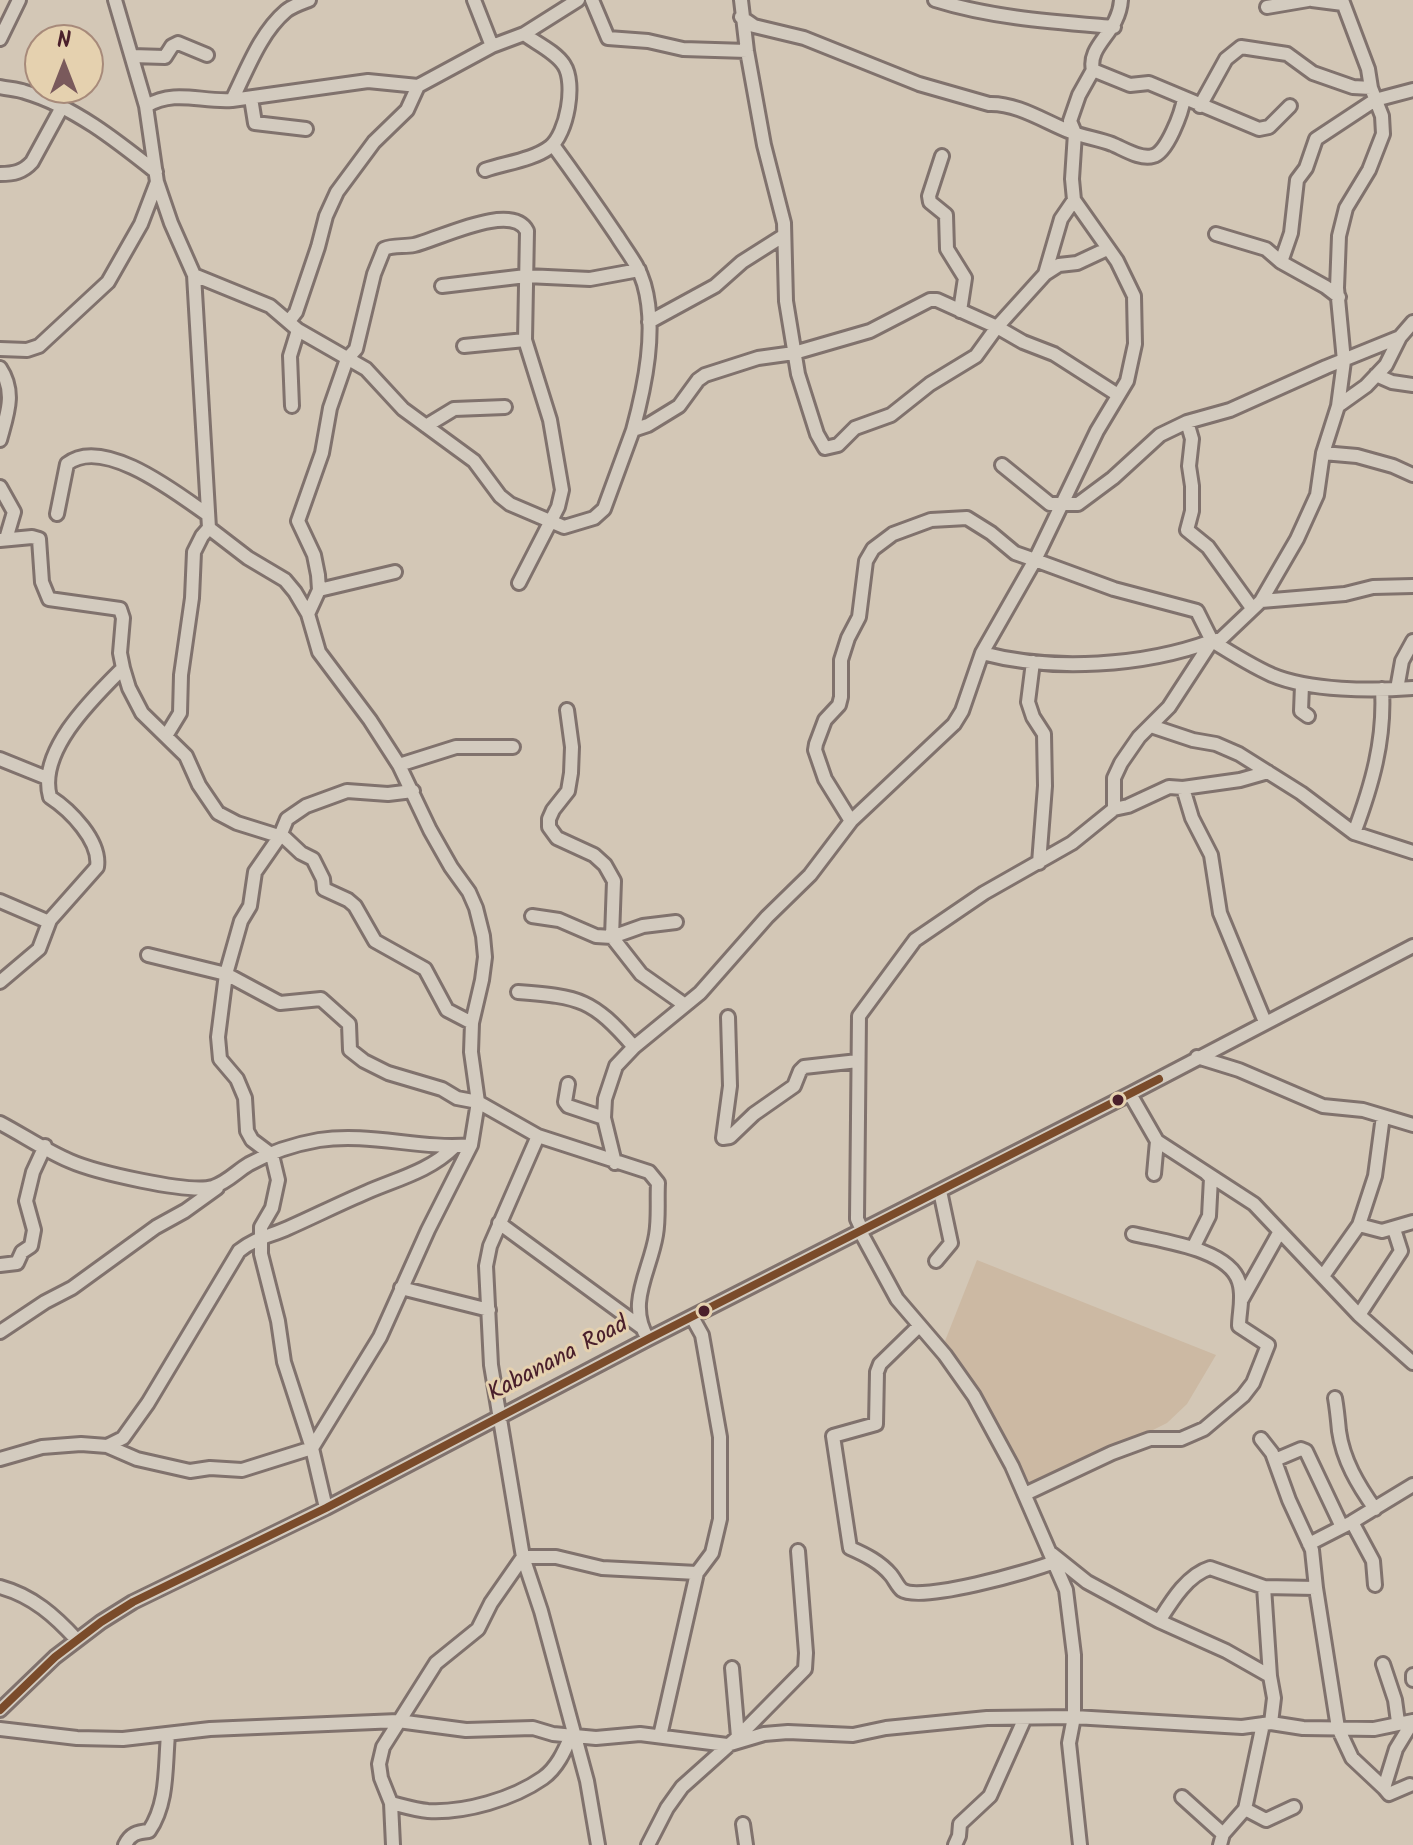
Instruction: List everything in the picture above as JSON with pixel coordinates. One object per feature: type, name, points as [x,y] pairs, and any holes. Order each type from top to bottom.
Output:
[{"type":"street","points":[[0,39],[19,0]]},
{"type":"street","points":[[115,0],[146,106],[157,177],[176,237],[194,275],[208,521],[194,552],[180,713],[166,736]]},
{"type":"street","points":[[232,100],[254,54],[285,5],[309,0]]},
{"type":"street","points":[[474,0],[492,46]]},
{"type":"street","points":[[146,106],[170,96],[232,100],[368,81],[418,86],[492,46],[524,34],[578,0]]},
{"type":"street","points":[[592,0],[608,38],[648,41],[683,49],[747,51]]},
{"type":"street","points":[[741,0],[741,17],[764,145],[784,223],[786,301],[794,353],[823,446],[838,445],[855,428],[891,415],[930,384],[976,356],[997,327],[1045,274],[1059,265],[1077,263],[1107,249]]},
{"type":"street","points":[[935,0],[1019,17],[1114,27]]},
{"type":"street","points":[[615,1163],[604,1118],[610,1080],[616,1066],[727,965],[767,917],[810,875],[851,821],[954,724],[962,711],[982,653],[1035,560],[1097,431],[1127,381],[1133,355],[1136,302],[1117,261],[1074,200],[1075,133],[1070,121],[1079,95],[1093,70],[1091,62],[1095,49],[1114,27],[1121,0]]},
{"type":"street","points":[[982,653],[1033,662],[1083,664],[1171,655],[1221,639],[1256,604],[1297,539],[1317,495],[1323,453],[1338,406],[1344,361],[1337,288],[1338,250],[1344,217],[1369,170],[1383,134],[1382,116],[1343,2],[1310,0],[1267,7]]},
{"type":"street","points":[[741,17],[754,26],[816,42],[919,84],[1032,114],[1140,156],[1155,156],[1166,147],[1183,111],[1184,98]]},
{"type":"street","points":[[485,170],[538,155],[553,145],[570,100],[567,70],[562,61],[524,34]]},
{"type":"street","points":[[132,56],[165,57],[178,43],[207,55]]},
{"type":"street","points":[[1200,106],[1226,59],[1241,47],[1287,54],[1313,73],[1373,94],[1413,90]]},
{"type":"street","points":[[1093,70],[1130,85],[1149,83],[1243,124],[1265,130],[1290,106]]},
{"type":"street","points":[[292,406],[290,356],[296,312],[326,216],[337,192],[374,142],[407,110],[418,86]]},
{"type":"street","points":[[0,87],[24,92],[60,106],[124,147],[157,177]]},
{"type":"street","points":[[1281,262],[1291,233],[1297,180],[1306,168],[1316,139],[1373,94]]},
{"type":"street","points":[[251,98],[255,123],[306,129]]},
{"type":"street","points":[[0,174],[26,170],[60,106]]},
{"type":"street","points":[[194,275],[270,306],[294,326],[366,369],[403,409],[474,461],[500,496],[550,524],[564,527],[577,525],[594,518],[604,509],[633,430],[643,381],[649,322],[639,270],[553,145]]},
{"type":"street","points":[[942,156],[929,196],[930,202],[946,215],[947,249],[965,278],[960,311]]},
{"type":"street","points":[[0,349],[27,350],[39,346],[108,282],[141,224],[157,177]]},
{"type":"street","points":[[1045,274],[1061,219],[1074,200]]},
{"type":"street","points":[[308,614],[319,590],[314,555],[298,521],[322,453],[330,408],[347,359],[356,349],[374,274],[387,247],[415,245],[449,231],[489,222],[518,222],[527,231],[525,340],[550,420],[561,476],[558,507],[519,583]]},
{"type":"street","points":[[1216,234],[1266,249],[1281,262],[1340,298]]},
{"type":"street","points":[[649,322],[715,286],[742,262],[783,236]]},
{"type":"street","points":[[442,286],[526,276],[590,279],[639,270]]},
{"type":"street","points":[[633,430],[648,425],[679,406],[705,375],[758,358],[794,353],[870,331],[923,301],[937,300],[1054,354],[1118,395]]},
{"type":"street","points":[[1338,406],[1386,365],[1400,337],[1413,322]]},
{"type":"street","points":[[1002,465],[1050,504],[1078,504],[1091,497],[1155,438],[1187,422],[1230,410],[1400,337]]},
{"type":"street","points":[[464,346],[525,340]]},
{"type":"street","points":[[0,368],[9,384],[10,399],[0,440]]},
{"type":"street","points":[[1376,375],[1392,382],[1413,385]]},
{"type":"street","points":[[426,426],[454,409],[505,407]]},
{"type":"street","points":[[1187,422],[1192,439],[1189,466],[1192,511],[1187,530],[1208,547],[1256,604]]},
{"type":"street","points":[[1323,453],[1357,456],[1413,475]]},
{"type":"street","points":[[0,1459],[42,1447],[81,1444],[107,1446],[137,1459],[190,1471],[210,1468],[242,1470],[312,1448],[380,1337],[471,1145],[478,1102],[471,1052],[472,1023],[485,957],[476,908],[430,830],[399,765],[319,652],[308,614],[285,580],[248,558],[155,479],[108,458],[75,459],[67,464],[57,514]]},
{"type":"street","points":[[0,487],[14,512],[3,540],[39,539],[42,582],[49,599],[120,609],[123,618],[120,653],[129,688],[142,713],[186,756],[199,785],[218,813],[237,823],[280,836],[313,859],[323,879],[324,889],[355,906],[375,941],[425,969],[447,1010],[472,1023]]},
{"type":"street","points":[[851,821],[825,779],[815,750],[825,720],[839,705],[841,660],[859,617],[866,561],[873,549],[910,526],[951,517],[967,518],[1015,553],[1114,589],[1189,607],[1197,611],[1212,641],[1271,675],[1302,685],[1413,688]]},
{"type":"street","points":[[319,590],[395,572]]},
{"type":"street","points":[[1256,604],[1345,594],[1373,587],[1413,586]]},
{"type":"street","points":[[1114,809],[1114,778],[1139,737],[1192,675],[1212,641]]},
{"type":"street","points":[[1397,689],[1402,661],[1413,641]]},
{"type":"street","points":[[1033,662],[1028,702],[1044,734],[1045,786],[1039,863]]},
{"type":"street","points":[[2,978],[39,949],[49,922],[95,871],[98,859],[84,830],[64,806],[50,797],[47,778],[73,720],[123,668]]},
{"type":"street","points":[[1302,685],[1301,711],[1308,716]]},
{"type":"street","points":[[1354,833],[1378,764],[1384,713],[1382,689]]},
{"type":"street","points":[[567,710],[572,747],[571,773],[568,791],[553,810],[549,827],[557,838],[594,855],[610,872],[614,881],[612,937],[641,974],[685,1005]]},
{"type":"street","points":[[1151,726],[1229,749],[1255,761],[1354,833],[1413,852]]},
{"type":"street","points":[[399,765],[456,747],[513,747]]},
{"type":"street","points":[[0,759],[47,778]]},
{"type":"street","points":[[1080,1845],[1069,1743],[1074,1717],[1074,1655],[1067,1597],[1025,1494],[974,1396],[945,1355],[897,1299],[857,1219],[859,1016],[915,940],[984,893],[1072,843],[1114,809],[1128,806],[1159,790],[1240,780],[1268,772]]},
{"type":"street","points":[[1183,788],[1192,818],[1211,855],[1220,913],[1265,1022]]},
{"type":"street","points":[[326,1508],[312,1448],[284,1362],[278,1321],[261,1254],[261,1227],[272,1208],[278,1186],[272,1155],[252,1140],[247,1131],[245,1098],[237,1079],[220,1059],[218,1037],[226,974],[241,921],[250,906],[255,872],[280,836],[287,819],[306,806],[347,791],[388,794],[413,791]]},
{"type":"street","points":[[0,901],[49,922]]},
{"type":"street","points":[[532,916],[559,920],[596,936],[612,937],[643,926],[676,922]]},
{"type":"street","name":"Kabanana Road","points":[[0,1710],[77,1640],[101,1622],[168,1583],[326,1508],[1413,946]]},
{"type":"street","points":[[148,955],[226,974],[280,1003],[321,999],[349,1024],[350,1050],[364,1061],[388,1073],[442,1089],[457,1098],[478,1102],[501,1118],[538,1136],[649,1172],[658,1183],[656,1233],[639,1286],[641,1327]]},
{"type":"street","points":[[518,992],[580,1000],[601,1012],[634,1047]]},
{"type":"street","points":[[728,1017],[730,1086],[723,1138],[730,1137],[754,1114],[794,1086],[804,1067],[858,1061]]},
{"type":"street","points":[[1197,1057],[1239,1070],[1323,1106],[1363,1110],[1413,1125]]},
{"type":"street","points":[[568,1084],[565,1102],[568,1106],[604,1118]]},
{"type":"street","points":[[1130,1094],[1157,1141],[1254,1204],[1359,1315],[1413,1362]]},
{"type":"street","points":[[1323,1276],[1359,1225],[1375,1176],[1383,1116]]},
{"type":"street","points":[[476,1119],[501,1118]]},
{"type":"street","points":[[0,1123],[74,1163],[185,1187],[210,1188],[226,1182]]},
{"type":"street","points":[[538,1136],[499,1223],[486,1266],[491,1365],[523,1557],[541,1611],[592,1802],[598,1845]]},
{"type":"street","points":[[0,1332],[72,1288],[250,1163],[296,1145],[332,1139],[391,1140],[454,1147],[471,1145]]},
{"type":"street","points":[[1154,1174],[1157,1141]]},
{"type":"street","points":[[0,1265],[17,1263],[22,1252],[31,1248],[34,1230],[26,1201],[33,1172],[45,1146]]},
{"type":"street","points":[[107,1446],[123,1438],[165,1376],[239,1251],[259,1237],[285,1229],[418,1172],[443,1158],[454,1147]]},
{"type":"street","points":[[1193,1248],[1209,1216],[1211,1178],[1206,1173]]},
{"type":"street","points":[[936,1261],[951,1243],[940,1191]]},
{"type":"street","points":[[1359,1225],[1377,1231],[1413,1222]]},
{"type":"street","points":[[499,1223],[641,1327],[648,1339]]},
{"type":"street","points":[[1359,1315],[1401,1251],[1394,1229]]},
{"type":"street","points":[[1242,1299],[1279,1233]]},
{"type":"street","points":[[1025,1494],[1112,1453],[1155,1438],[1181,1439],[1217,1420],[1253,1383],[1268,1346],[1239,1326],[1242,1299],[1235,1273],[1215,1258],[1193,1248],[1133,1234]]},
{"type":"street","points":[[401,1288],[489,1310]]},
{"type":"street","points":[[660,1736],[697,1573],[712,1553],[720,1519],[720,1437],[702,1335],[692,1317]]},
{"type":"street","points":[[919,1326],[880,1364],[877,1372],[876,1424],[833,1436],[850,1548],[878,1562],[903,1591],[914,1594],[970,1585],[1053,1558]]},
{"type":"street","points":[[1335,1398],[1346,1457],[1358,1484],[1375,1509]]},
{"type":"street","points":[[1261,1439],[1275,1460],[1313,1552],[1338,1728],[1352,1758],[1389,1794],[1410,1785]]},
{"type":"street","points":[[1275,1460],[1301,1449],[1306,1451],[1347,1525],[1373,1561],[1375,1585]]},
{"type":"street","points":[[1309,1544],[1413,1485]]},
{"type":"street","points":[[648,1845],[675,1796],[805,1669],[798,1551]]},
{"type":"street","points":[[523,1557],[556,1557],[602,1568],[697,1573]]},
{"type":"street","points":[[393,1845],[391,1803],[379,1764],[383,1747],[436,1663],[478,1629],[491,1603],[523,1557]]},
{"type":"street","points":[[1053,1558],[1087,1582],[1270,1676]]},
{"type":"street","points":[[1159,1621],[1172,1600],[1205,1569],[1215,1569],[1264,1587],[1316,1588]]},
{"type":"street","points":[[0,1587],[46,1609],[77,1640]]},
{"type":"street","points":[[1182,1797],[1222,1839],[1245,1809],[1274,1698],[1264,1587]]},
{"type":"street","points":[[1383,1664],[1395,1700],[1398,1722]]},
{"type":"street","points":[[732,1668],[732,1741]]},
{"type":"street","points":[[0,1729],[77,1738],[123,1739],[282,1724],[398,1721],[466,1730],[533,1728],[572,1736],[660,1736],[732,1741],[788,1732],[853,1735],[886,1728],[987,1718],[1024,1720],[1074,1717],[1242,1727],[1267,1723],[1303,1728],[1374,1729],[1413,1721]]},
{"type":"street","points":[[955,1845],[960,1824],[990,1796],[1024,1720]]},
{"type":"street","points":[[1384,1788],[1396,1749],[1413,1721]]},
{"type":"street","points":[[125,1845],[129,1837],[137,1832],[149,1831],[159,1817],[166,1776],[168,1735]]},
{"type":"street","points":[[391,1803],[427,1811],[453,1810],[489,1802],[544,1777],[562,1757],[572,1736]]},
{"type":"street","points":[[1245,1809],[1266,1820],[1294,1807]]},
{"type":"street","points":[[743,1824],[746,1845]]},
{"type":"shaded area","points":[[977,1260],[1216,1355],[1187,1404],[1167,1423],[1029,1492],[945,1341]]},
{"type":"transit line","points":[[0,1710],[55,1657],[133,1602],[326,1508],[648,1339],[1159,1079]]}]
